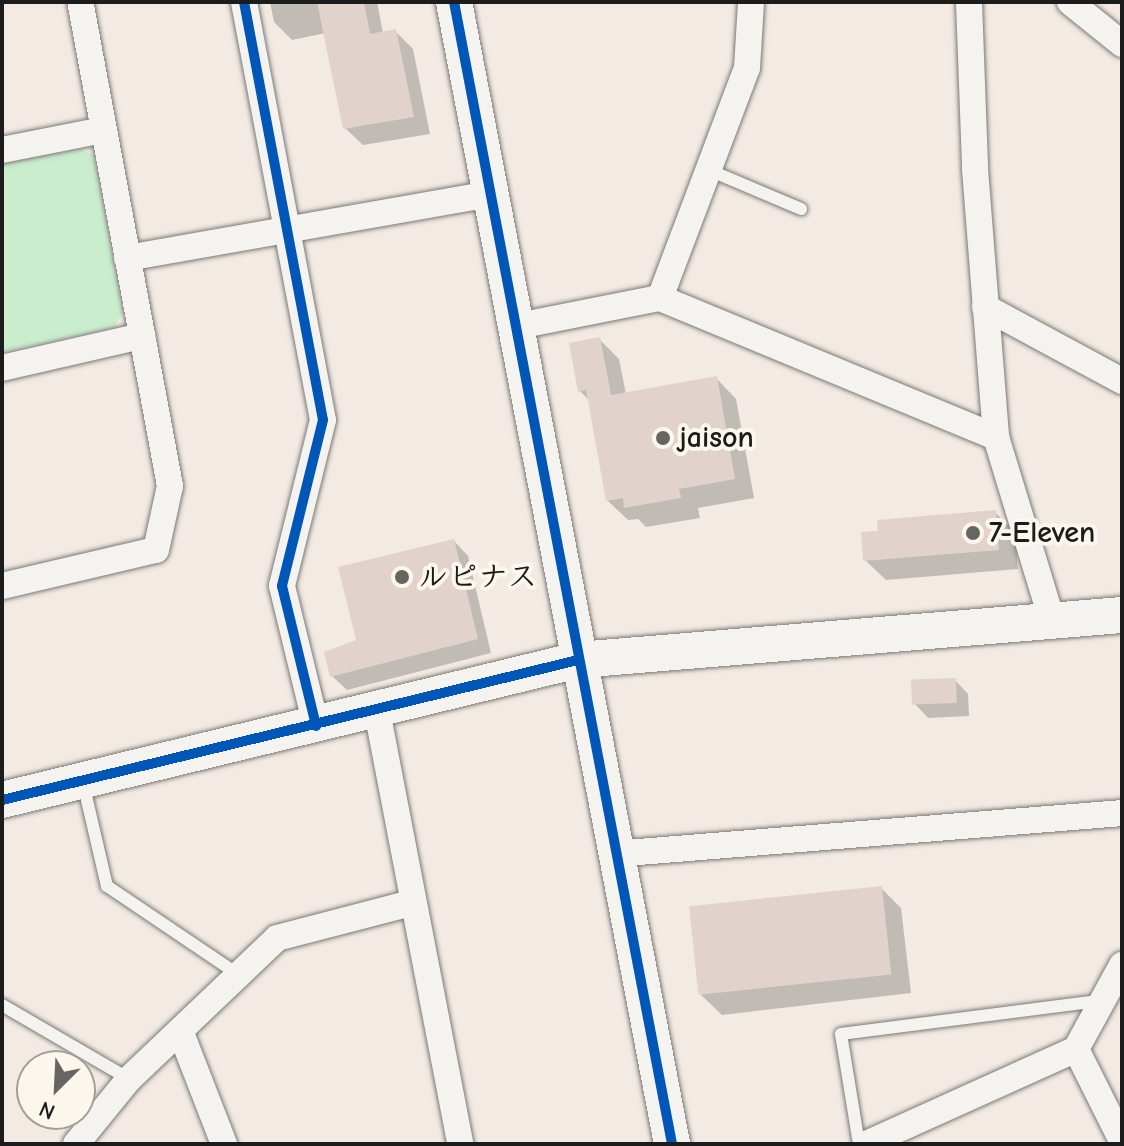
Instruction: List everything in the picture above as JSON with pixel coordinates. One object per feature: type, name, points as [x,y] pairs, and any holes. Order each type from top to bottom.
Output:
[{"type":"street","points":[[2,586],[156,550],[170,486],[80,2]]},
{"type":"street","points":[[244,2],[323,420],[282,586],[316,726]]},
{"type":"street","points":[[454,2],[513,327],[672,1144]]},
{"type":"street","points":[[660,298],[747,68],[751,2]]},
{"type":"street","points":[[969,2],[985,307],[996,437],[1052,620]]},
{"type":"street","points":[[1075,4],[1122,44]]},
{"type":"street","points":[[2,150],[103,130]]},
{"type":"street","points":[[127,258],[287,233],[489,194]]},
{"type":"street","points":[[513,327],[660,298],[996,437]]},
{"type":"street","points":[[985,307],[1122,381]]},
{"type":"street","points":[[2,368],[142,336]]},
{"type":"street","points":[[2,800],[578,660],[1122,615]]},
{"type":"street","points":[[377,711],[411,903],[460,1144]]},
{"type":"street","points":[[614,854],[1122,813]]},
{"type":"street","points":[[76,1144],[129,1079],[181,1033],[277,938],[411,903]]},
{"type":"street","points":[[866,1144],[926,1133],[1076,1049],[1122,965]]},
{"type":"street","points":[[181,1033],[224,1144]]},
{"type":"street","points":[[1076,1049],[1122,1141]]},
{"type":"lane","points":[[708,169],[801,209]]},
{"type":"lane","points":[[82,780],[107,886],[239,975]]},
{"type":"lane","points":[[859,1144],[841,1034],[1103,1000]]},
{"type":"lane","points":[[2,1005],[129,1079]]},
{"type":"green space","points":[[79,149],[94,155],[123,312],[114,328],[2,352],[2,164]]},
{"type":"building","points":[[317,2],[364,2],[370,34],[396,29],[414,117],[343,129]]},
{"type":"building","points":[[600,337],[611,395],[717,376],[735,479],[679,489],[681,498],[624,508],[623,498],[606,501],[586,390],[578,392],[569,343]]},
{"type":"building","points":[[996,510],[999,550],[863,561],[861,532],[878,531],[877,520]]},
{"type":"building","points":[[454,539],[478,639],[330,677],[324,652],[356,640],[338,567]]},
{"type":"building","points":[[956,678],[957,703],[912,705],[911,680]]},
{"type":"building","points":[[882,886],[891,975],[698,995],[689,906]]},
{"type":"cycle path","points":[[244,2],[323,420],[282,586],[316,726]]},
{"type":"cycle path","points":[[454,2],[672,1144]]},
{"type":"cycle path","points":[[2,800],[578,660]]},
{"type":"place","name":"jaison","points":[[663,438]]},
{"type":"place","name":"7-Eleven","points":[[973,533]]},
{"type":"place","name":"ルピナス","points":[[402,577]]}]
